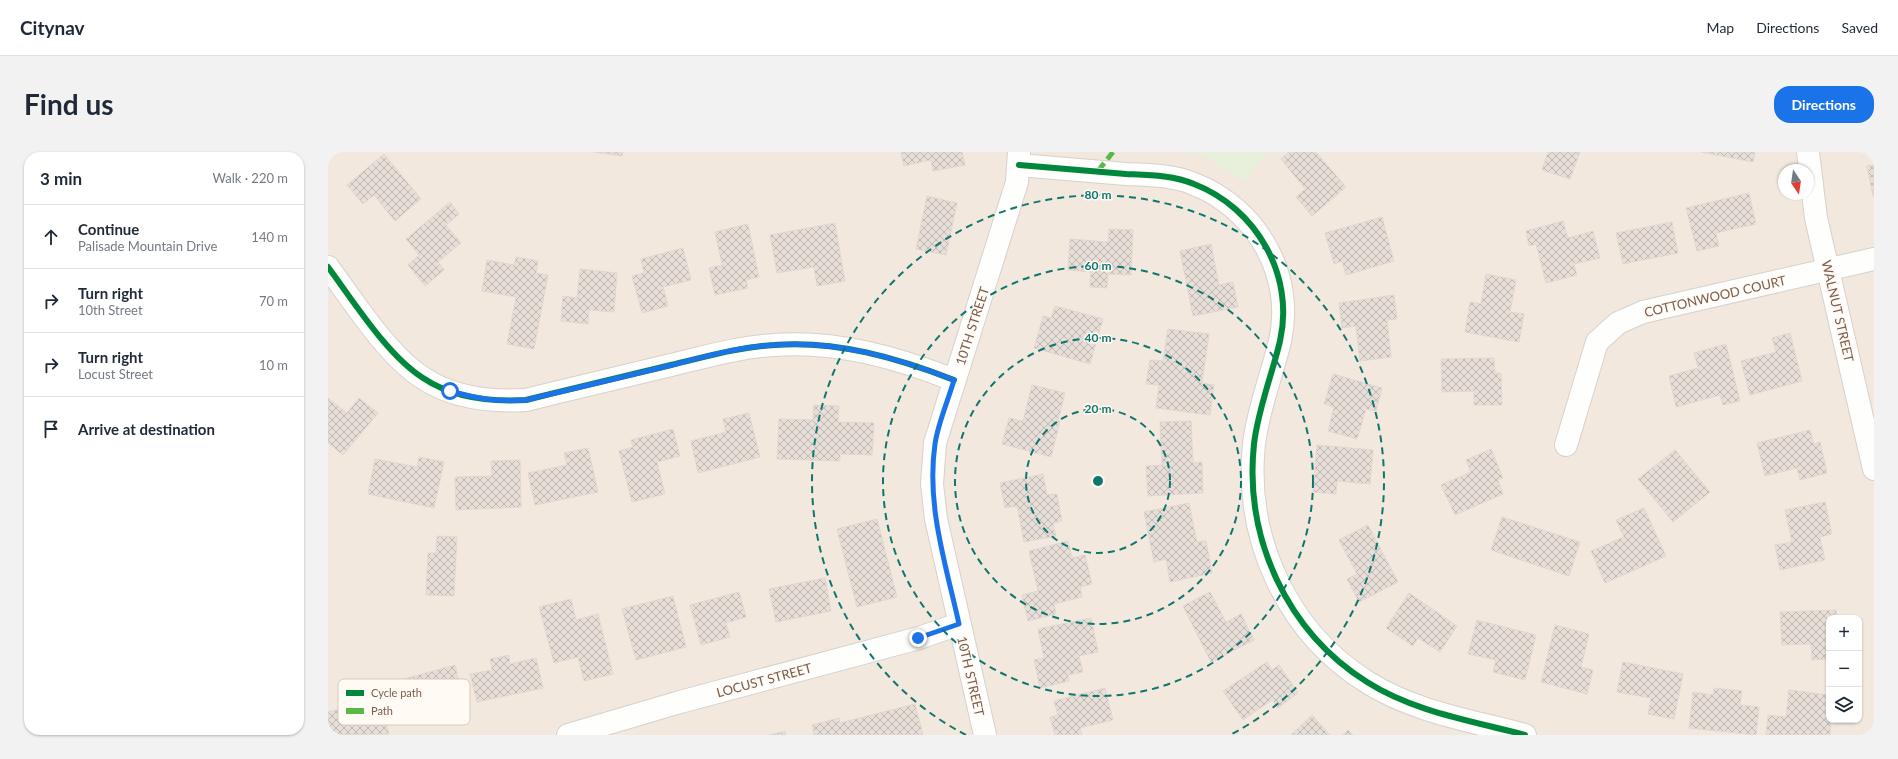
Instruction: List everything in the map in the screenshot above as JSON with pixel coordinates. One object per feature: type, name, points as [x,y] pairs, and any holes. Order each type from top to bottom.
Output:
[{"type":"street","name":"WALNUT STREET","points":[[1808,152],[1816,218],[1874,469]]},
{"type":"street","name":"10TH STREET","points":[[985,735],[936,519],[932,484],[935,443],[1017,182],[1019,158]]},
{"type":"street","points":[[1019,158],[1166,177],[1193,183],[1229,203],[1257,232],[1271,254],[1278,275],[1282,300],[1282,326],[1280,340],[1260,412],[1254,442],[1253,466],[1255,509],[1267,558],[1283,594],[1304,624],[1322,646],[1368,683],[1406,701],[1429,709],[1525,735]]},
{"type":"street","name":"COTTONWOOD COURT","points":[[1566,445],[1597,342],[1618,323],[1643,312],[1874,259]]},
{"type":"street","points":[[328,267],[374,329],[405,364],[434,385],[482,400],[503,402],[526,400],[729,351],[774,345],[805,344],[875,354],[914,365],[954,380]]},
{"type":"street","name":"LOCUST STREET","points":[[568,735],[625,727],[680,702],[918,638],[959,624]]},
{"type":"shaded area","points":[[328,152],[1874,152],[1874,735],[328,735]]},
{"type":"green space","points":[[1178,152],[1267,152],[1245,181],[1204,155]]},
{"type":"building","points":[[594,152],[623,152],[622,156]]},
{"type":"building","points":[[901,152],[962,152],[965,165],[933,171],[931,160],[904,166]]},
{"type":"building","points":[[1289,152],[1316,152],[1346,187],[1312,216],[1296,197],[1305,189],[1281,159]]},
{"type":"building","points":[[1548,152],[1580,152],[1570,179],[1542,170]]},
{"type":"building","points":[[1701,152],[1755,152],[1753,162]]},
{"type":"building","points":[[384,154],[421,199],[395,221],[374,195],[363,204],[347,185]]},
{"type":"building","points":[[1874,165],[1874,196],[1873,196],[1867,166]]},
{"type":"building","points":[[1749,193],[1756,224],[1716,233],[1719,246],[1697,251],[1686,208]]},
{"type":"building","points":[[927,196],[957,203],[946,255],[916,249]]},
{"type":"building","points":[[450,202],[459,214],[446,225],[461,243],[438,262],[444,270],[425,286],[408,265],[419,255],[406,239]]},
{"type":"building","points":[[1382,217],[1394,261],[1346,275],[1342,261],[1334,264],[1325,233]]},
{"type":"building","points":[[1563,221],[1568,238],[1593,231],[1600,258],[1574,264],[1577,275],[1546,283],[1536,244],[1529,246],[1526,231]]},
{"type":"building","points":[[1672,222],[1678,253],[1623,264],[1616,233]]},
{"type":"building","points":[[835,223],[845,281],[817,286],[814,267],[777,273],[770,235]]},
{"type":"building","points":[[748,224],[759,277],[746,280],[748,288],[715,295],[709,268],[722,265],[715,232]]},
{"type":"building","points":[[1109,229],[1133,230],[1131,275],[1108,274],[1107,288],[1090,287],[1091,272],[1068,270],[1070,239],[1108,242]]},
{"type":"building","points":[[1211,244],[1219,285],[1233,282],[1238,307],[1193,316],[1180,251]]},
{"type":"building","points":[[683,248],[691,280],[663,287],[668,306],[642,313],[632,276],[644,273],[641,259]]},
{"type":"building","points":[[516,257],[538,261],[536,273],[548,275],[534,349],[507,344],[516,297],[482,291],[487,260],[514,265]]},
{"type":"building","points":[[580,269],[617,273],[614,312],[589,310],[588,324],[561,321],[563,296],[577,298]]},
{"type":"building","points":[[1486,274],[1516,280],[1510,312],[1524,314],[1519,342],[1465,332],[1470,302],[1481,304]]},
{"type":"building","points":[[1394,295],[1397,319],[1387,320],[1391,357],[1360,361],[1356,326],[1342,328],[1339,303]]},
{"type":"building","points":[[1055,306],[1103,319],[1090,364],[1034,348],[1043,316],[1051,318]]},
{"type":"building","points":[[1168,329],[1209,334],[1202,383],[1214,385],[1210,415],[1156,408],[1159,385],[1146,384],[1150,360],[1163,361]]},
{"type":"building","points":[[1790,333],[1802,381],[1750,395],[1741,361],[1776,352],[1772,338]]},
{"type":"building","points":[[1726,344],[1740,401],[1723,405],[1720,395],[1676,407],[1669,376],[1698,368],[1694,353]]},
{"type":"building","points":[[1494,358],[1495,373],[1501,373],[1502,405],[1474,405],[1474,391],[1442,392],[1441,359]]},
{"type":"building","points":[[1333,374],[1382,388],[1376,411],[1366,409],[1357,439],[1328,431],[1334,407],[1324,404]]},
{"type":"building","points":[[1032,385],[1065,393],[1051,457],[1002,444],[1009,418],[1023,421]]},
{"type":"building","points":[[328,398],[347,413],[359,398],[378,413],[343,455],[328,443]]},
{"type":"building","points":[[814,405],[839,406],[838,422],[874,423],[872,455],[840,454],[840,461],[777,459],[779,419],[813,420]]},
{"type":"building","points":[[749,413],[760,457],[698,473],[691,441],[726,432],[723,419]]},
{"type":"building","points":[[1191,421],[1193,463],[1202,462],[1203,493],[1148,496],[1146,466],[1162,465],[1160,422]]},
{"type":"building","points":[[673,429],[680,456],[657,462],[665,494],[632,502],[619,451],[633,447],[631,440]]},
{"type":"building","points":[[1810,430],[1814,444],[1820,442],[1827,473],[1800,480],[1797,468],[1765,476],[1757,443]]},
{"type":"building","points":[[1317,445],[1373,450],[1370,484],[1337,481],[1336,494],[1313,492]]},
{"type":"building","points":[[588,448],[598,492],[535,505],[528,473],[567,465],[564,453]]},
{"type":"building","points":[[1491,449],[1503,478],[1498,480],[1503,494],[1455,515],[1441,485],[1471,472],[1466,460]]},
{"type":"building","points":[[1675,450],[1710,492],[1673,522],[1638,479]]},
{"type":"building","points":[[419,457],[444,462],[434,508],[368,494],[375,459],[417,467]]},
{"type":"building","points":[[520,460],[521,507],[456,510],[455,477],[492,476],[491,461]]},
{"type":"building","points":[[1043,474],[1047,495],[1057,494],[1062,521],[1053,523],[1056,536],[1024,542],[1017,506],[1005,508],[1000,483]]},
{"type":"building","points":[[1825,502],[1832,534],[1820,537],[1825,560],[1780,570],[1775,545],[1792,542],[1785,510]]},
{"type":"building","points":[[1189,503],[1197,542],[1206,541],[1212,573],[1170,582],[1166,559],[1154,562],[1144,512]]},
{"type":"building","points":[[1644,508],[1666,556],[1605,583],[1591,551],[1624,537],[1616,520]]},
{"type":"building","points":[[1502,517],[1580,542],[1569,576],[1491,550]]},
{"type":"building","points":[[877,519],[897,597],[857,607],[837,529]]},
{"type":"building","points":[[1368,525],[1398,582],[1359,602],[1347,579],[1357,574],[1339,540]]},
{"type":"building","points":[[437,536],[457,537],[454,596],[426,595],[428,553],[436,553]]},
{"type":"building","points":[[1068,541],[1072,558],[1085,555],[1092,584],[1080,587],[1082,597],[1054,604],[1056,614],[1028,621],[1022,595],[1038,591],[1029,551]]},
{"type":"building","points":[[825,578],[831,611],[776,622],[769,589]]},
{"type":"building","points":[[739,592],[746,617],[726,623],[730,637],[701,645],[690,605]]},
{"type":"building","points":[[1210,592],[1226,622],[1241,614],[1254,640],[1211,662],[1183,606]]},
{"type":"building","points":[[1409,593],[1457,626],[1440,652],[1418,638],[1413,646],[1386,628]]},
{"type":"building","points":[[673,596],[686,647],[636,660],[622,609]]},
{"type":"building","points":[[571,599],[576,620],[598,614],[613,674],[584,681],[578,657],[554,663],[539,607]]},
{"type":"building","points":[[1836,610],[1837,615],[1826,615],[1826,659],[1812,660],[1811,644],[1782,645],[1780,612]]},
{"type":"building","points":[[1091,618],[1098,652],[1079,656],[1083,672],[1068,675],[1069,681],[1040,688],[1034,660],[1044,658],[1038,629]]},
{"type":"building","points":[[1477,620],[1536,635],[1525,680],[1493,672],[1496,660],[1468,654]]},
{"type":"building","points":[[1555,625],[1589,634],[1581,667],[1593,670],[1587,694],[1541,682]]},
{"type":"building","points":[[509,655],[510,664],[536,658],[543,688],[477,702],[470,674],[492,670],[490,659]]},
{"type":"building","points":[[1267,662],[1272,670],[1279,665],[1298,693],[1278,708],[1272,700],[1243,720],[1223,691]]},
{"type":"building","points":[[1623,662],[1683,674],[1674,719],[1648,714],[1651,698],[1617,692]]},
{"type":"building","points":[[455,665],[459,679],[404,679]]},
{"type":"building","points":[[1105,688],[1113,720],[1080,728],[1082,735],[1055,735],[1050,717],[1058,715],[1054,701]]},
{"type":"building","points":[[1714,688],[1742,691],[1740,705],[1759,707],[1756,735],[1689,728],[1693,692],[1713,695]]},
{"type":"building","points":[[1789,690],[1826,695],[1826,723],[1831,723],[1830,735],[1766,735],[1768,715],[1786,717]]},
{"type":"building","points":[[915,704],[923,735],[814,735],[812,725],[839,718],[840,723]]},
{"type":"building","points":[[338,710],[338,725],[387,725],[389,734],[328,735],[328,712]]},
{"type":"building","points":[[1312,715],[1330,735],[1291,735]]},
{"type":"building","points":[[1348,730],[1353,735],[1342,735]]},
{"type":"building","points":[[785,731],[786,735],[769,735]]},
{"type":"marked path","points":[[1098,171],[1113,152]]},
{"type":"cycle path","points":[[1019,165],[1152,175],[1186,181],[1216,195],[1236,209],[1252,227],[1266,247],[1276,269],[1282,292],[1283,316],[1280,341],[1262,405],[1254,444],[1253,479],[1256,514],[1264,547],[1277,580],[1293,610],[1314,637],[1339,661],[1367,682],[1385,692],[1424,708],[1525,735]]},
{"type":"cycle path","points":[[328,267],[384,342],[410,368],[435,385],[473,397],[500,400],[526,400],[735,350],[761,346],[797,344],[820,345],[866,352],[889,358],[954,380]]},
{"type":"route","points":[[450,391],[482,400],[503,402],[526,400],[729,351],[774,345],[805,344],[875,354],[914,365],[954,380],[935,443],[932,484],[936,519],[959,624],[918,638]]}]
